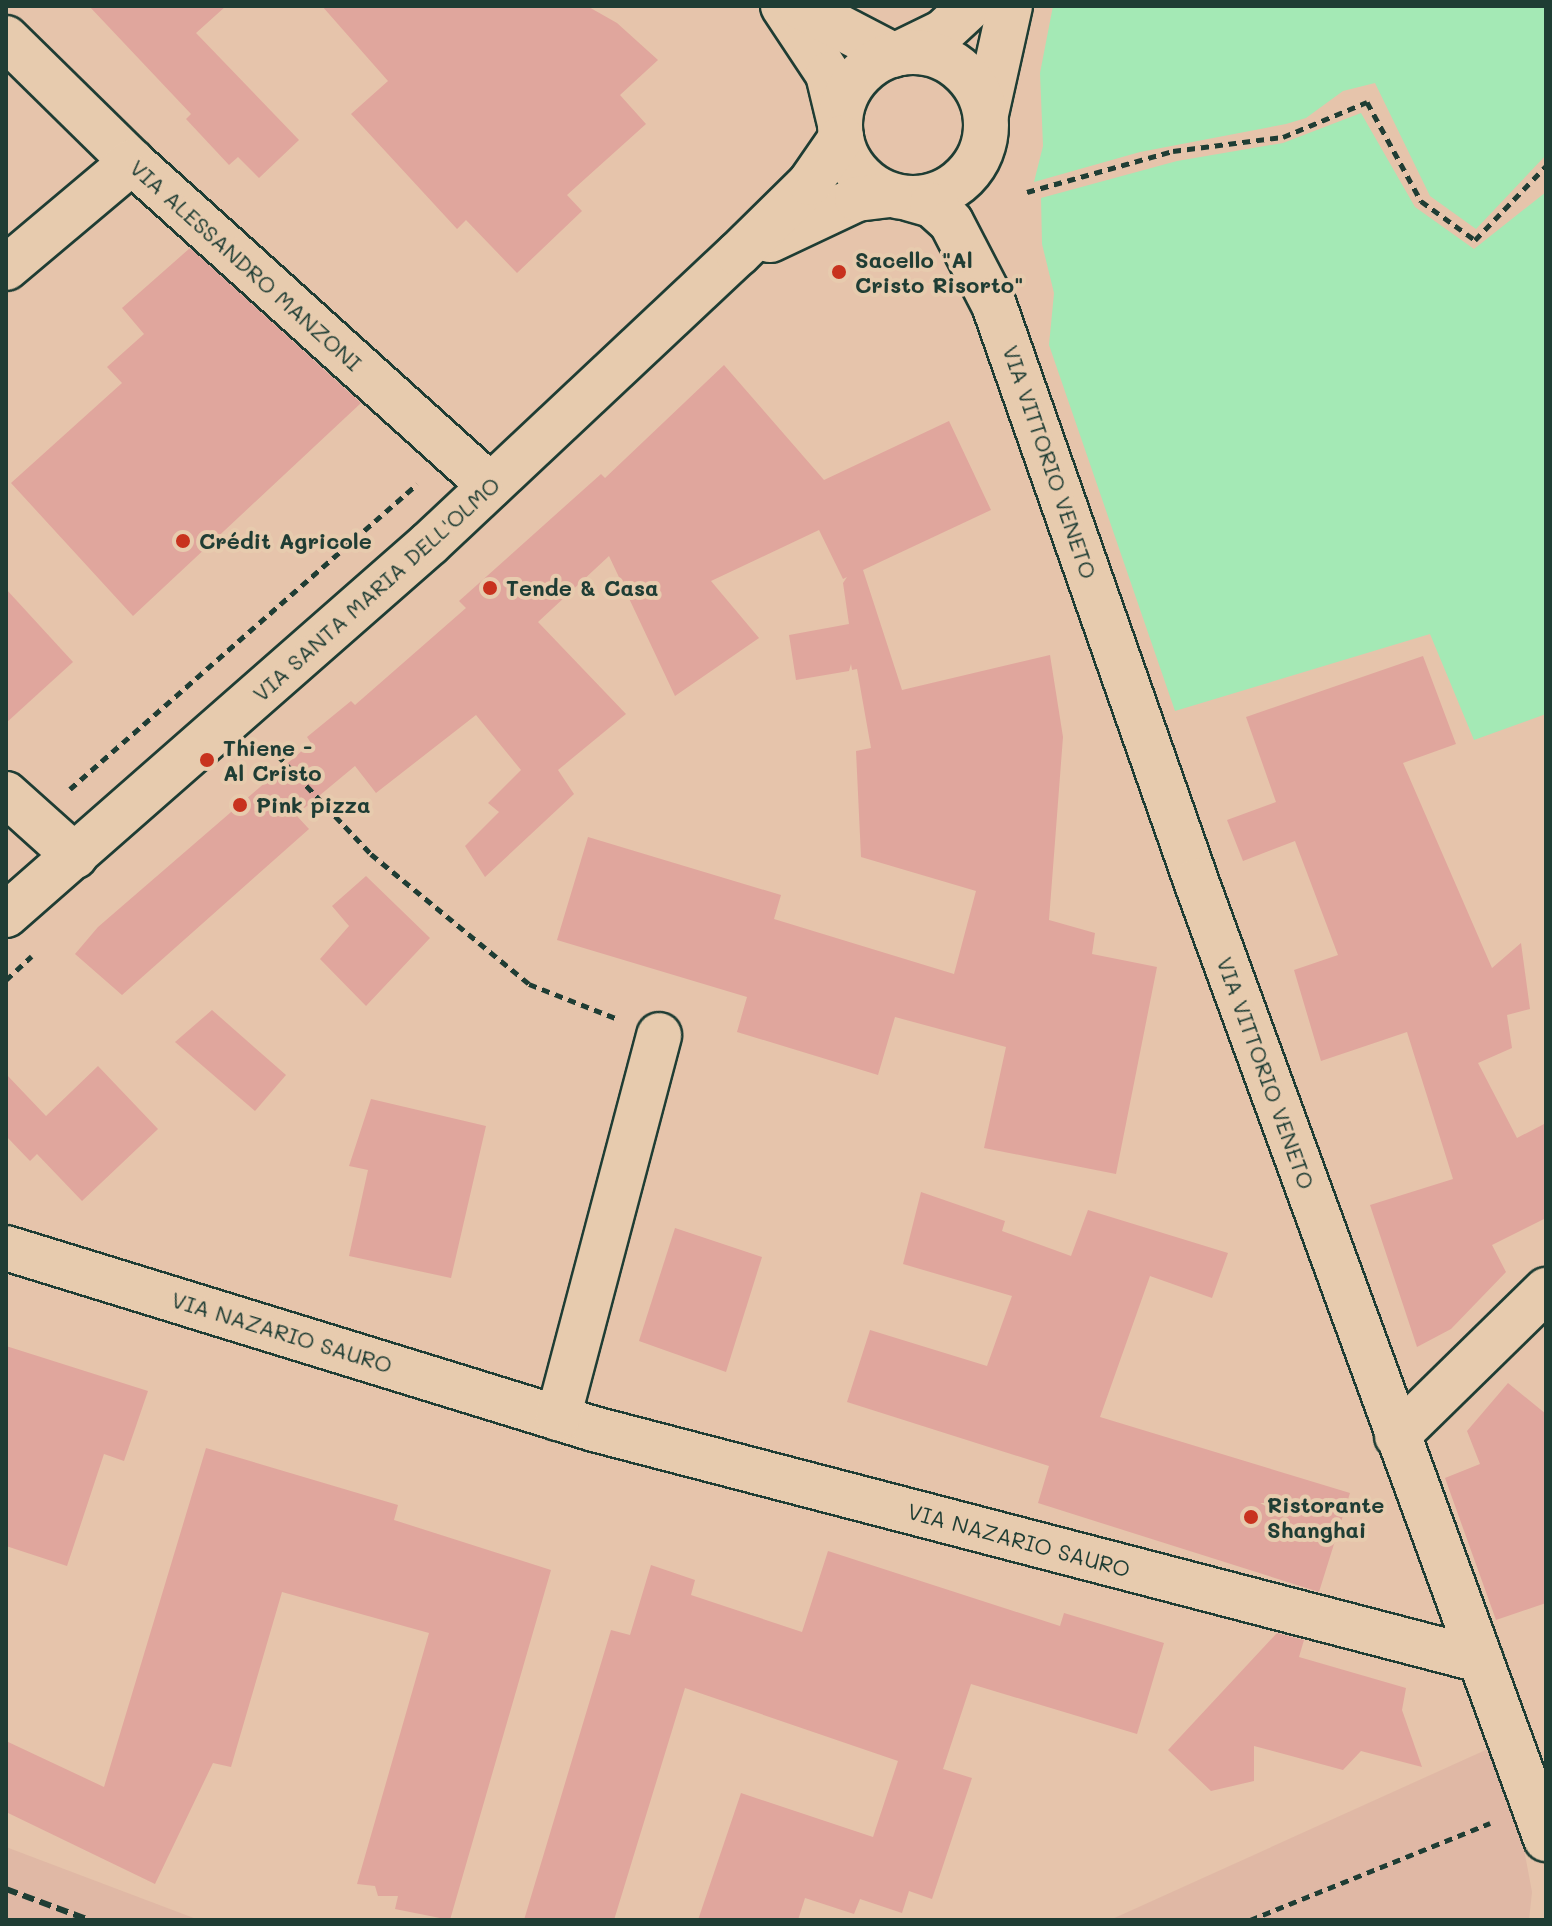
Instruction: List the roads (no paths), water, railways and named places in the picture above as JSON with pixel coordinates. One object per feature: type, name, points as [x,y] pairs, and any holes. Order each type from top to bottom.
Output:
[{"type":"main road","points":[[783,6],[828,74],[840,131],[862,178],[900,197],[946,191],[973,167],[983,151],[986,114],[1010,6]]},
{"type":"main road","points":[[799,6],[897,54],[938,55],[955,64],[981,95],[986,114]]},
{"type":"main road","points":[[840,131],[855,81],[897,54],[943,32],[971,6]]},
{"type":"main road","name":"VIA ALESSANDRO MANZONI","points":[[6,38],[132,162],[490,486]]},
{"type":"main road","name":"VIA SANTA MARIA DELL'OLMO","points":[[6,915],[490,486],[738,254],[810,183],[840,131]]},
{"type":"main road","points":[[6,268],[132,162]]},
{"type":"main road","name":"VIA VITTORIO VENETO","points":[[973,167],[976,216],[994,305]]},
{"type":"main road","name":"VIA SANTA MARIA DELL'OLMO","points":[[738,254],[857,199],[900,197]]},
{"type":"main road","name":"VIA VITTORIO VENETO","points":[[900,197],[932,205],[951,222],[994,305],[1397,1436],[1546,1839]]},
{"type":"main road","points":[[21,806],[75,856]]},
{"type":"main road","points":[[558,1418],[659,1035]]},
{"type":"main road","name":"VIA NAZARIO SAURO","points":[[6,1248],[558,1418],[1480,1660]]},
{"type":"main road","points":[[1397,1436],[1546,1290]]},
{"type":"railway","points":[[6,1889],[89,1920]]},
{"type":"place","name":"Sacello \"Al Cristo Risorto\"","points":[[839,272]]},
{"type":"place","name":"Crédit Agricole","points":[[183,541]]},
{"type":"place","name":"Tende & Casa","points":[[490,588]]},
{"type":"place","name":"Thiene - Al Cristo","points":[[207,760]]},
{"type":"place","name":"Pink pizza","points":[[240,805]]},
{"type":"place","name":"Ristorante Shanghai","points":[[1251,1517]]}]
